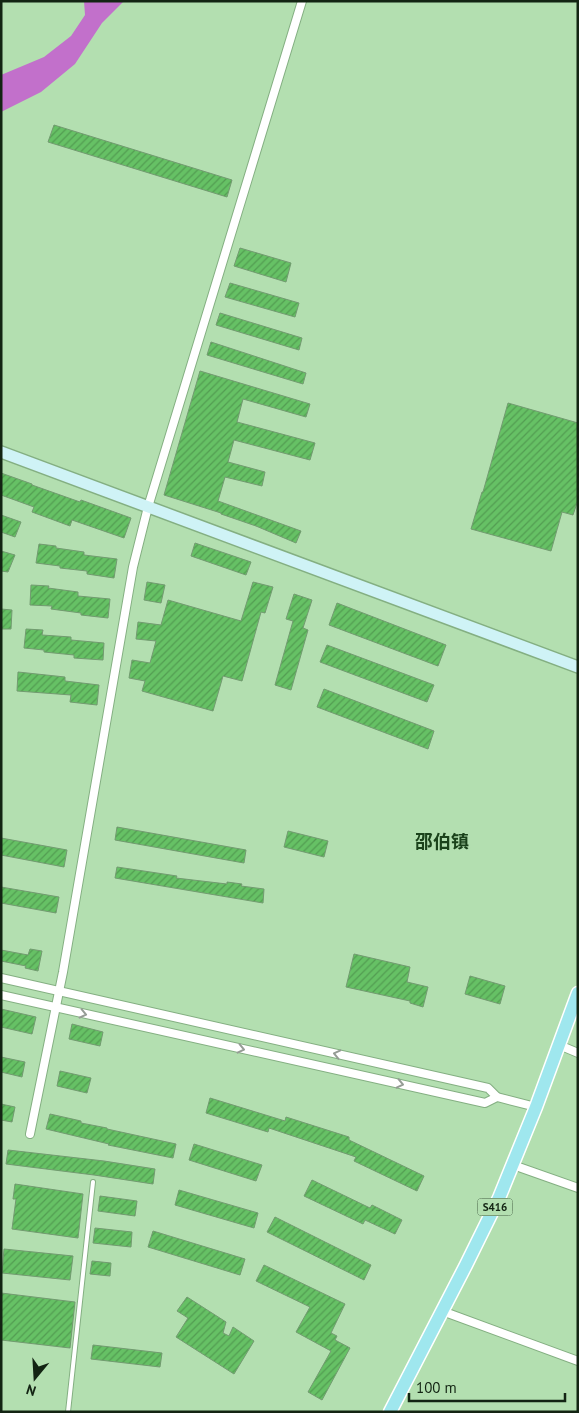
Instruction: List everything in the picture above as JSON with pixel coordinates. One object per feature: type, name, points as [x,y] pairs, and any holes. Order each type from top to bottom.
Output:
[{"type":"main road","points":[[1,452],[578,667]]},
{"type":"main road","name":"S416","points":[[390,1412],[499,1198],[536,1107],[578,994]]},
{"type":"street","points":[[30,1134],[56,1008],[133,566],[148,506],[302,1]]},
{"type":"street","points":[[1,978],[488,1088],[497,1097],[536,1107]]},
{"type":"street","points":[[1,995],[485,1103],[497,1097]]},
{"type":"street","points":[[558,1045],[578,1053]]},
{"type":"street","points":[[513,1165],[578,1188]]},
{"type":"street","points":[[442,1311],[578,1361]]},
{"type":"lane","points":[[68,1412],[93,1182]]},
{"type":"shaded area","points":[[84,1],[124,1],[102,23],[75,64],[41,92],[1,112],[1,75],[44,57],[71,36],[85,15]]},
{"type":"building","points":[[54,125],[232,180],[227,197],[48,142]]},
{"type":"building","points":[[240,248],[291,263],[286,282],[234,266]]},
{"type":"building","points":[[230,283],[299,303],[295,317],[225,297]]},
{"type":"building","points":[[220,313],[302,338],[299,350],[216,325]]},
{"type":"building","points":[[211,342],[306,373],[303,384],[207,355]]},
{"type":"building","points":[[200,371],[310,404],[306,417],[243,399],[237,422],[315,443],[310,460],[234,440],[228,462],[265,472],[262,486],[225,477],[218,501],[301,531],[296,543],[221,513],[164,495]]},
{"type":"building","points":[[508,403],[578,423],[578,500],[573,515],[562,512],[551,551],[471,529]]},
{"type":"building","points":[[1,473],[80,502],[81,500],[131,518],[124,538],[72,520],[70,526],[32,512],[34,507],[1,495]]},
{"type":"building","points":[[1,515],[21,522],[15,537],[1,532]]},
{"type":"building","points":[[195,543],[251,562],[246,575],[191,556]]},
{"type":"building","points":[[39,544],[84,552],[84,555],[117,559],[114,578],[87,574],[87,571],[36,563]]},
{"type":"building","points":[[1,551],[15,555],[8,572],[1,571]]},
{"type":"building","points":[[147,582],[165,585],[161,603],[144,600]]},
{"type":"building","points":[[253,582],[273,587],[265,613],[261,612],[242,681],[223,676],[213,711],[142,691],[145,681],[129,678],[132,660],[150,663],[156,641],[136,639],[138,622],[161,625],[168,600],[241,621]]},
{"type":"building","points":[[31,585],[49,586],[48,588],[78,592],[78,596],[110,599],[108,618],[51,609],[52,606],[30,605]]},
{"type":"building","points":[[294,594],[312,600],[303,628],[308,630],[291,690],[275,685],[293,621],[286,619]]},
{"type":"building","points":[[337,603],[446,645],[438,666],[329,625]]},
{"type":"building","points":[[1,609],[12,610],[11,629],[1,629]]},
{"type":"building","points":[[26,629],[43,630],[42,635],[71,637],[71,640],[104,643],[103,660],[74,658],[74,655],[24,648]]},
{"type":"building","points":[[327,645],[434,685],[427,702],[320,662]]},
{"type":"building","points":[[18,672],[65,677],[65,681],[99,685],[97,705],[70,702],[71,695],[17,691]]},
{"type":"building","points":[[324,689],[434,731],[428,749],[317,707]]},
{"type":"building","points":[[117,827],[246,850],[244,863],[115,840]]},
{"type":"building","points":[[288,831],[328,841],[324,857],[284,847]]},
{"type":"building","points":[[1,838],[67,850],[64,867],[1,855]]},
{"type":"building","points":[[117,867],[177,876],[176,878],[227,884],[227,882],[264,889],[263,903],[115,878]]},
{"type":"building","points":[[1,887],[59,897],[56,913],[1,903]]},
{"type":"building","points":[[30,949],[42,951],[38,971],[25,968],[26,966],[1,961],[1,950],[28,955]]},
{"type":"building","points":[[354,954],[410,967],[407,982],[428,987],[423,1007],[410,1003],[410,1001],[346,987]]},
{"type":"building","points":[[470,976],[505,986],[500,1004],[465,994]]},
{"type":"building","points":[[1,1009],[36,1017],[32,1034],[1,1027]]},
{"type":"building","points":[[72,1024],[103,1032],[100,1046],[69,1039]]},
{"type":"building","points":[[1,1057],[25,1062],[22,1077],[1,1072]]},
{"type":"building","points":[[60,1071],[91,1078],[87,1093],[57,1086]]},
{"type":"building","points":[[210,1098],[285,1121],[286,1117],[349,1137],[349,1140],[424,1176],[417,1191],[354,1161],[356,1157],[269,1128],[268,1132],[206,1113]]},
{"type":"building","points":[[1,1104],[15,1107],[12,1122],[1,1120]]},
{"type":"building","points":[[50,1114],[81,1121],[81,1123],[176,1144],[173,1158],[108,1145],[46,1129]]},
{"type":"building","points":[[194,1144],[262,1165],[256,1181],[189,1160]]},
{"type":"building","points":[[8,1150],[155,1169],[153,1184],[6,1164]]},
{"type":"building","points":[[312,1180],[370,1208],[372,1205],[402,1220],[395,1234],[365,1220],[363,1224],[304,1196]]},
{"type":"building","points":[[15,1184],[83,1194],[78,1238],[12,1229],[16,1199],[13,1199]]},
{"type":"building","points":[[179,1190],[258,1213],[254,1228],[175,1205]]},
{"type":"building","points":[[100,1196],[137,1201],[135,1216],[98,1211]]},
{"type":"building","points":[[275,1217],[371,1265],[364,1280],[267,1232]]},
{"type":"building","points":[[95,1228],[132,1232],[131,1247],[93,1243]]},
{"type":"building","points":[[153,1231],[245,1259],[240,1275],[148,1247]]},
{"type":"building","points":[[4,1249],[73,1256],[70,1280],[2,1273]]},
{"type":"building","points":[[92,1261],[111,1263],[110,1276],[90,1274]]},
{"type":"building","points":[[264,1265],[345,1304],[331,1333],[337,1336],[335,1340],[350,1348],[322,1400],[308,1392],[331,1351],[296,1332],[310,1307],[256,1281]]},
{"type":"building","points":[[1,1293],[75,1302],[70,1348],[1,1340]]},
{"type":"building","points":[[187,1297],[226,1322],[223,1333],[229,1336],[233,1327],[254,1341],[234,1374],[176,1337],[188,1318],[177,1311]]},
{"type":"building","points":[[93,1345],[162,1353],[160,1367],[91,1359]]},
{"type":"district","name":"邵伯镇","points":[[442,841]]}]
